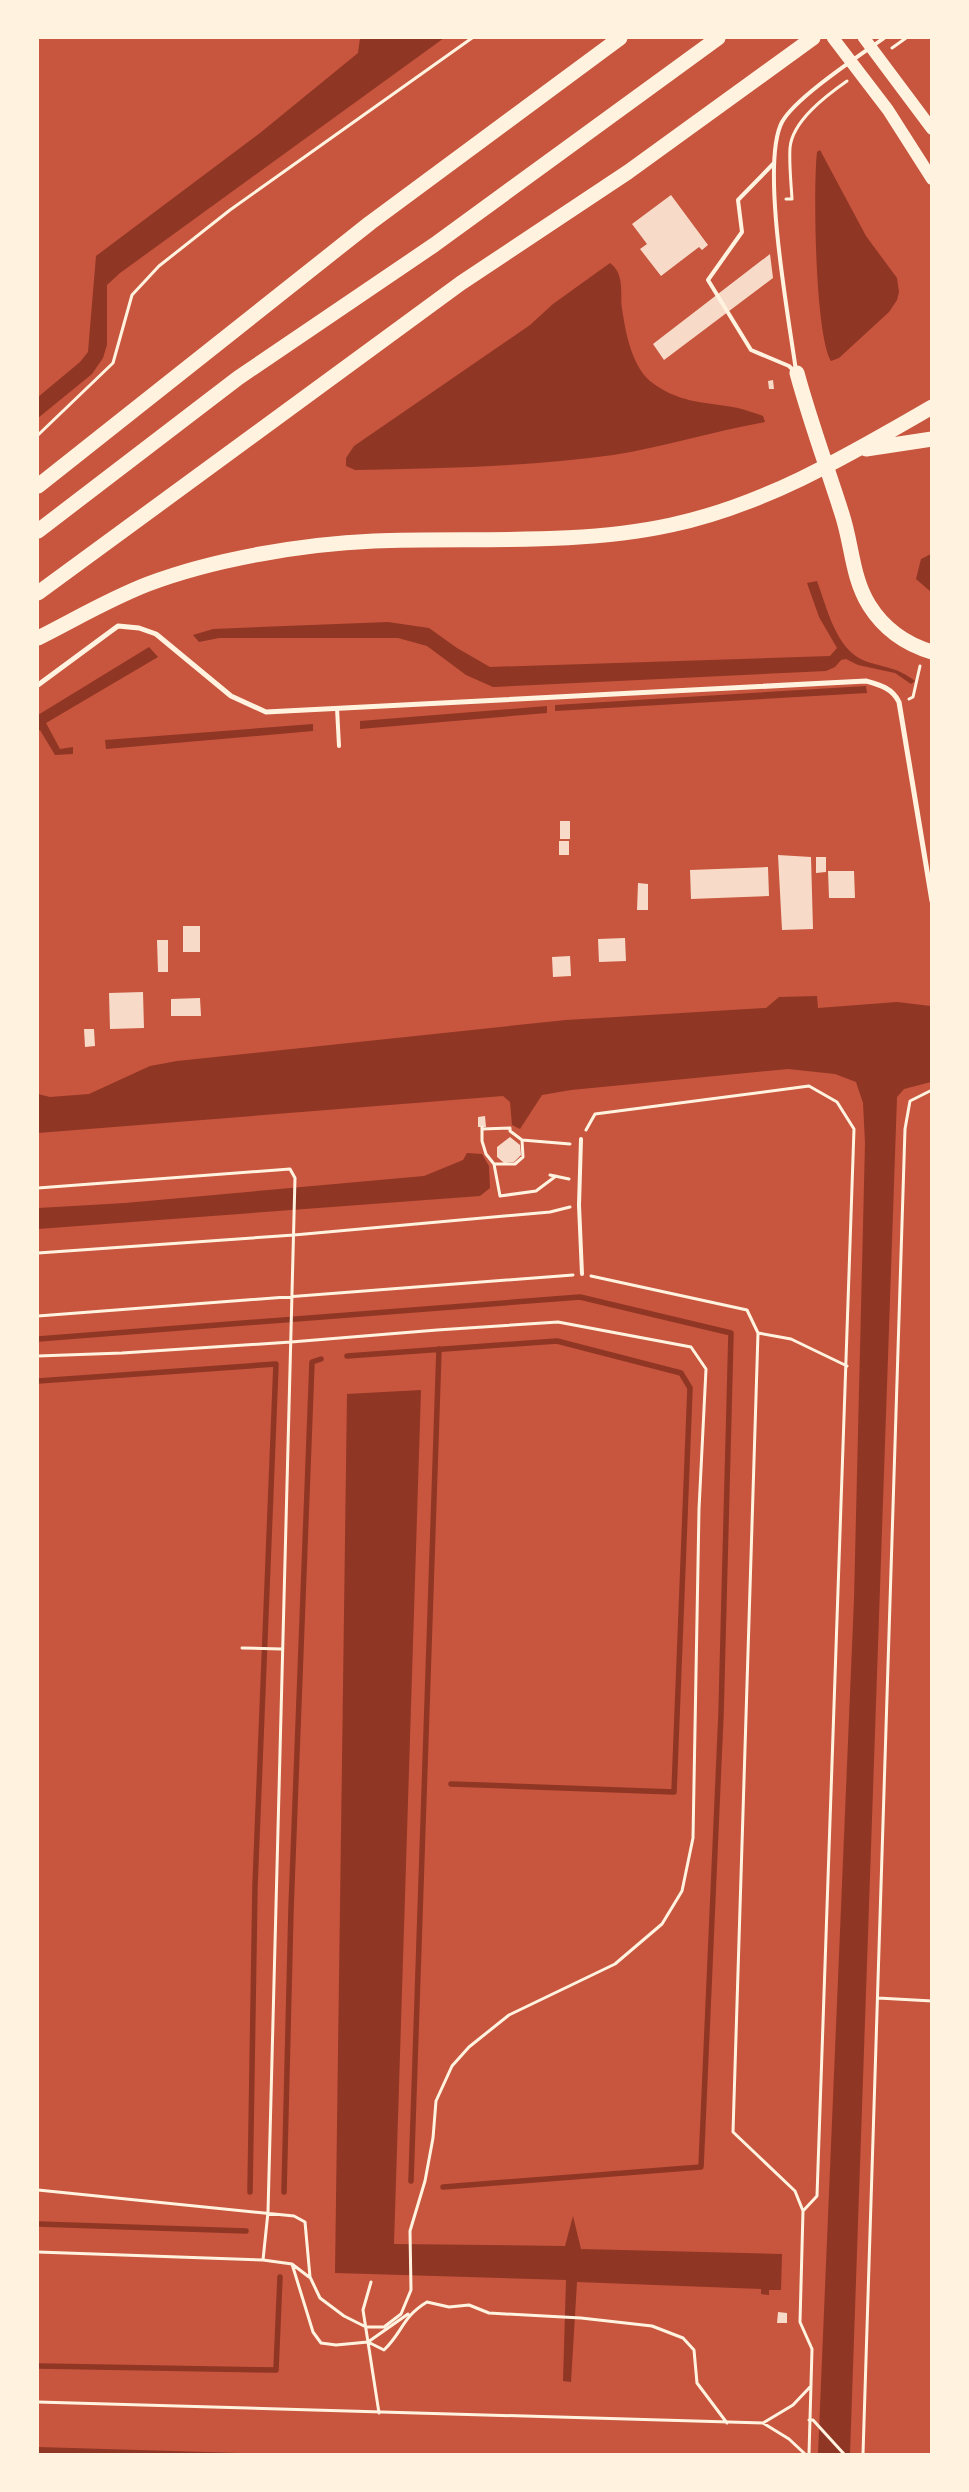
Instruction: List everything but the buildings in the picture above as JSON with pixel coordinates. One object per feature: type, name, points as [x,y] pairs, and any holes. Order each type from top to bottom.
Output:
[{"type":"highway","points":[[38,486],[370,223],[620,38]]},
{"type":"highway","points":[[38,531],[238,378],[434,244],[718,38]]},
{"type":"highway","points":[[38,593],[461,283],[628,172],[813,38]]},
{"type":"highway","points":[[797,373],[810,424],[843,516],[857,579],[868,604],[893,633],[926,657]]},
{"type":"highway","points":[[38,638],[92,609],[149,584],[228,562],[290,550],[372,541],[565,537],[637,531],[669,526],[726,511],[773,493],[932,407]]},
{"type":"highway","points":[[855,450],[932,438]]},
{"type":"main road","points":[[833,38],[875,92],[932,179]]},
{"type":"main road","points":[[864,38],[932,129]]},
{"type":"street","points":[[38,685],[118,626],[139,628],[156,634],[231,696],[266,712],[866,681],[884,686],[896,696],[899,702],[932,901]]},
{"type":"lane","points":[[797,373],[775,199],[775,142],[782,122],[794,107],[884,38]]},
{"type":"lane","points":[[774,163],[738,200],[742,232],[708,280],[751,350],[789,366],[797,373]]},
{"type":"lane","points":[[337,708],[339,746]]},
{"type":"lane","points":[[580,1139],[579,1205],[582,1274]]},
{"type":"path","points":[[38,434],[113,363],[132,295],[159,266],[230,210],[472,38]]},
{"type":"path","points":[[890,50],[906,38]]},
{"type":"path","points":[[775,199],[792,199],[790,146],[800,124],[811,111],[852,77]]},
{"type":"path","points":[[899,702],[912,698],[926,657]]},
{"type":"path","points":[[580,1139],[595,1114],[809,1086],[837,1102],[854,1130],[818,2196],[803,2211]]},
{"type":"path","points":[[863,2454],[905,1128],[910,1101],[932,1090]]},
{"type":"path","points":[[556,1176],[536,1191],[500,1196],[494,1164],[486,1154],[482,1128],[510,1128],[510,1131],[522,1140],[580,1145]]},
{"type":"path","points":[[494,1164],[515,1164],[522,1157],[522,1140]]},
{"type":"path","points":[[38,1188],[290,1169],[295,1178],[293,1310],[281,1650],[268,2212],[263,2260]]},
{"type":"path","points":[[550,1175],[580,1181]]},
{"type":"path","points":[[38,1253],[294,1235],[550,1212],[579,1205]]},
{"type":"path","points":[[38,1316],[582,1274],[747,1310],[758,1333],[733,2132],[795,2191],[803,2211],[800,2322],[812,2349],[809,2454]]},
{"type":"path","points":[[38,1356],[122,1353],[291,1342],[558,1322],[691,1348],[706,1369],[700,1490],[693,1838],[682,1892],[662,1924],[615,1964],[509,2015],[469,2047],[452,2066],[436,2101],[433,2138],[425,2182],[410,2231],[410,2290],[401,2314],[384,2328],[366,2327],[344,2316],[320,2298],[310,2277],[305,2222],[294,2216],[38,2190]]},
{"type":"path","points":[[758,1333],[791,1339],[847,1366]]},
{"type":"path","points":[[242,1648],[281,1650]]},
{"type":"path","points":[[878,1998],[932,2001]]},
{"type":"path","points":[[38,2252],[263,2260],[292,2264],[310,2277]]},
{"type":"path","points":[[292,2264],[313,2332],[321,2343],[336,2345],[368,2342],[427,2302],[449,2307],[469,2305],[489,2314],[581,2318],[652,2326],[683,2338],[694,2350],[697,2383],[727,2423]]},
{"type":"path","points":[[371,2282],[363,2310],[379,2413]]},
{"type":"path","points":[[368,2342],[384,2350],[392,2343],[412,2312]]},
{"type":"path","points":[[38,2402],[763,2423],[793,2405],[810,2387]]},
{"type":"path","points":[[811,2420],[844,2454]]},
{"type":"path","points":[[763,2423],[789,2439],[805,2454]]},
{"type":"shaded area","points":[[360,38],[444,38],[120,273],[107,285],[107,345],[103,358],[92,374],[38,418],[38,397],[80,362],[88,352],[96,256],[260,133],[358,53]]},
{"type":"shaded area","points":[[820,150],[866,236],[897,278],[899,292],[897,300],[889,312],[839,358],[831,361],[821,322],[816,260],[815,196],[817,152]]},
{"type":"shaded area","points":[[610,263],[615,267],[620,278],[622,309],[631,350],[646,377],[664,391],[685,399],[738,408],[763,416],[765,422],[632,452],[581,459],[452,468],[355,470],[346,466],[346,458],[354,446],[530,325],[553,304]]},
{"type":"shaded area","points":[[931,554],[931,592],[916,579],[921,559]]},
{"type":"shaded area","points":[[817,581],[834,627],[847,648],[855,656],[865,661],[897,670],[915,681],[911,684],[895,673],[858,665],[846,659],[841,660],[835,667],[826,671],[493,687],[466,675],[427,646],[398,638],[219,638],[199,642],[193,635],[213,629],[388,622],[429,628],[457,648],[490,667],[830,656],[837,648],[819,617],[807,583]]},
{"type":"shaded area","points":[[149,647],[158,657],[46,723],[60,749],[73,747],[73,754],[55,755],[40,730],[38,731],[38,715]]},
{"type":"shaded area","points":[[866,686],[867,693],[555,711],[555,705]]},
{"type":"shaded area","points":[[547,706],[547,713],[360,729],[360,721]]},
{"type":"shaded area","points":[[313,724],[313,731],[106,749],[105,740]]},
{"type":"shaded area","points":[[817,996],[818,1008],[897,1002],[931,1006],[931,1082],[904,1089],[897,1097],[850,2454],[818,2454],[854,1599],[865,1143],[863,1103],[856,1082],[835,1074],[788,1069],[571,1090],[542,1095],[520,1129],[512,1125],[510,1102],[503,1096],[38,1133],[38,1094],[50,1097],[89,1094],[150,1066],[177,1061],[566,1020],[766,1008],[779,997]]},
{"type":"shaded area","points":[[467,1153],[482,1154],[489,1166],[490,1188],[480,1196],[38,1229],[38,1208],[125,1203],[424,1176],[463,1160]]},
{"type":"shaded area","points":[[421,1390],[394,2244],[565,2246],[573,2216],[581,2249],[782,2254],[781,2290],[769,2290],[769,2295],[761,2294],[761,2289],[577,2282],[571,2382],[563,2381],[566,2280],[335,2273],[347,1394]]},
{"type":"shaded area","points":[[38,2447],[276,2454],[38,2454]]},
{"type":"waterway","points":[[38,1339],[580,1297],[731,1333],[721,1714],[701,2167],[443,2187]]},
{"type":"waterway","points":[[347,1356],[557,1341],[681,1373],[690,1388],[674,1792],[451,1784]]},
{"type":"waterway","points":[[411,2181],[439,1349]]},
{"type":"waterway","points":[[284,2192],[291,1909],[312,1362],[321,1359]]},
{"type":"waterway","points":[[38,1381],[276,1364],[255,1886],[250,2192]]},
{"type":"waterway","points":[[38,2224],[246,2231]]},
{"type":"waterway","points":[[38,2366],[276,2370],[280,2277]]}]
